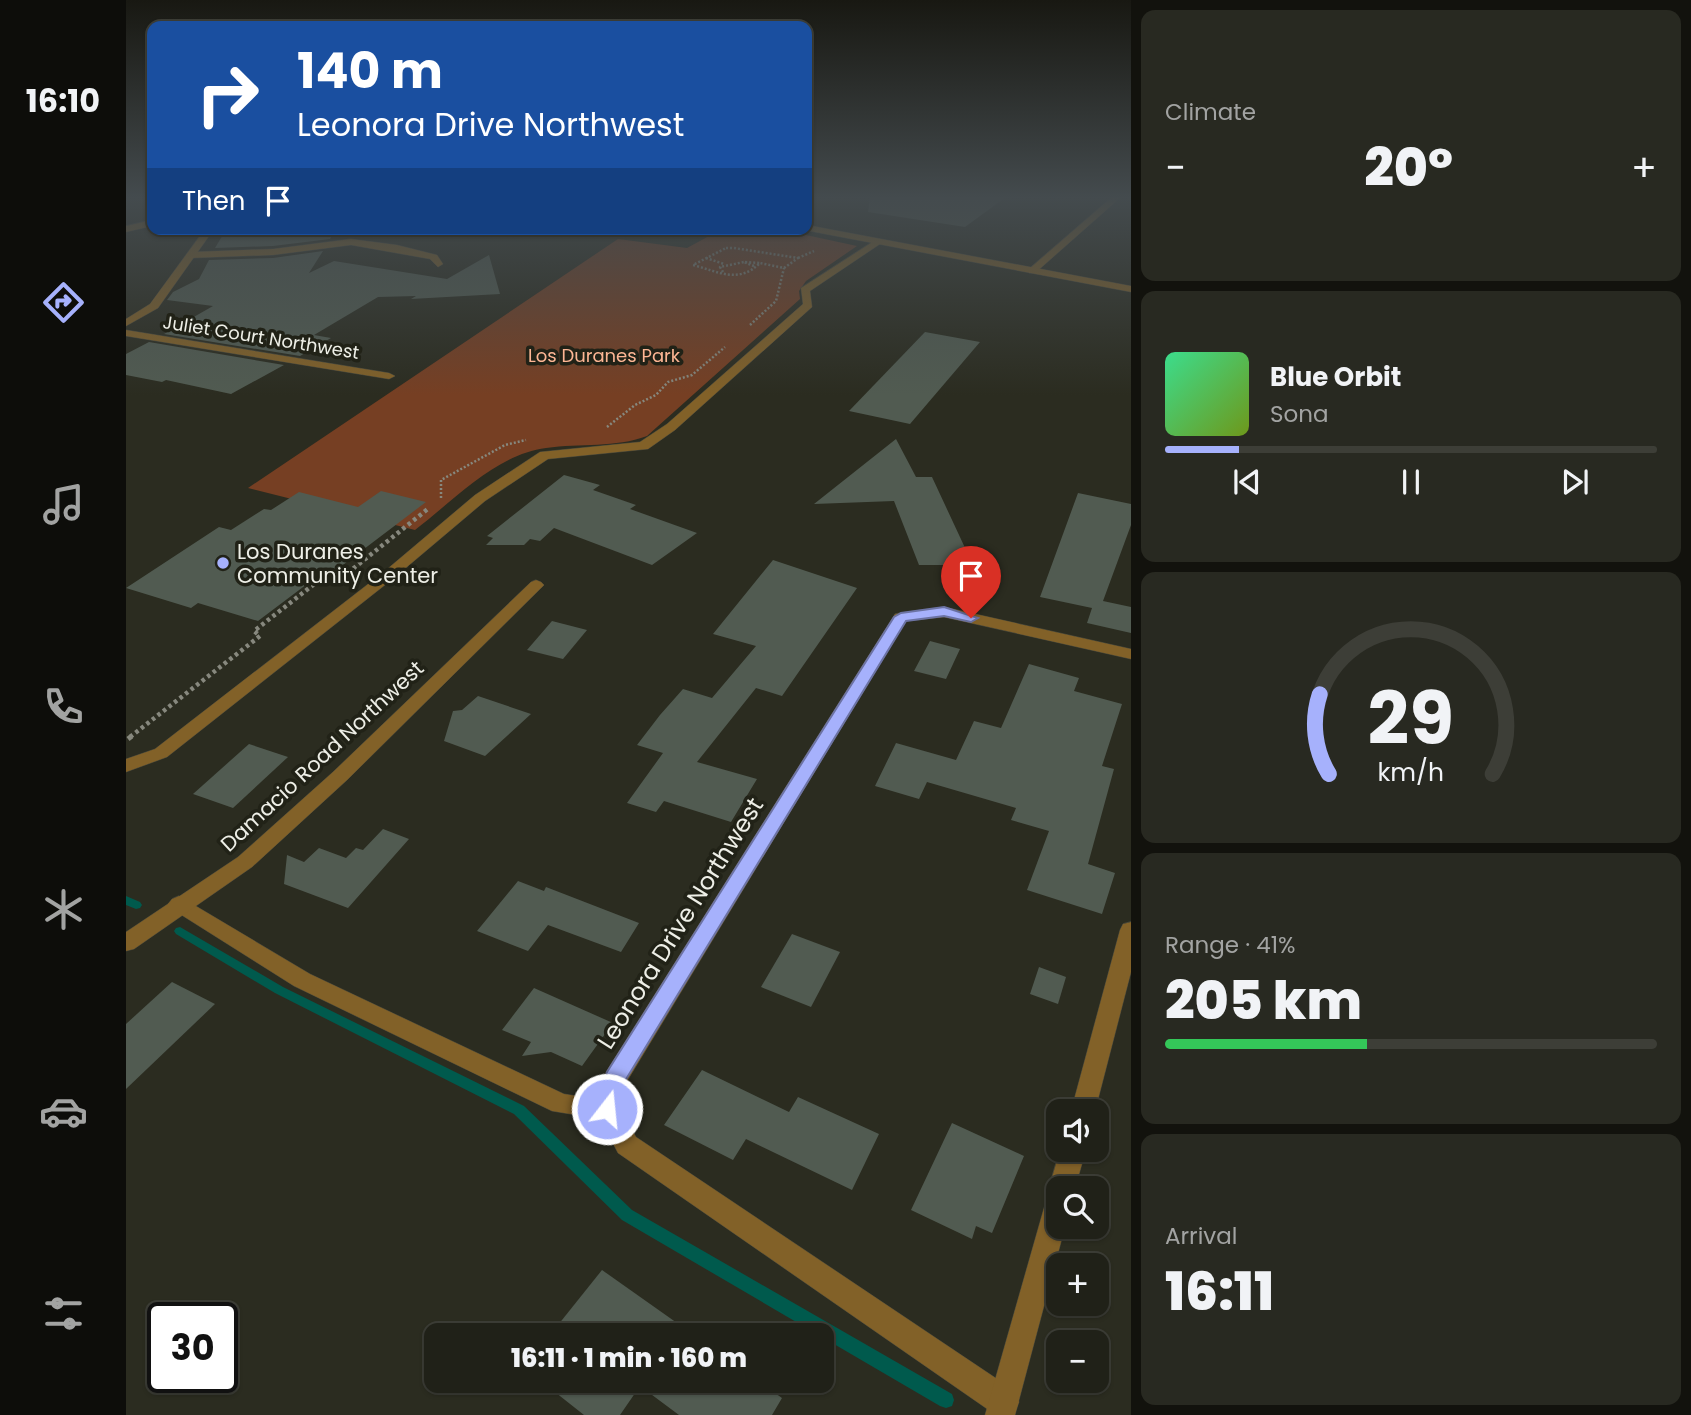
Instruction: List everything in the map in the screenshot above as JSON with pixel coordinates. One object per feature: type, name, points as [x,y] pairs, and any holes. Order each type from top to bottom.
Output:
[{"type":"street","points":[[126,323],[153,306],[185,263]]},
{"type":"street","points":[[126,766],[161,753],[172,745],[379,583],[480,498],[545,455],[643,446],[662,433],[808,305],[805,290],[845,263]]},
{"type":"street","points":[[989,263],[1131,289]]},
{"type":"street","points":[[1032,271],[1041,263]]},
{"type":"street","name":"Juliet Court Northwest","points":[[126,332],[389,376]]},
{"type":"street","name":"Damacio Road Northwest","points":[[126,943],[179,904],[245,862],[340,776],[536,585]]},
{"type":"street","name":"Leonora Drive Northwest","points":[[607,1109],[615,1079],[901,617],[944,612],[1131,654]]},
{"type":"street","points":[[179,904],[302,980],[561,1104],[607,1109],[627,1145],[1002,1408],[1049,1239]]},
{"type":"street","points":[[1086,1099],[1131,930]]},
{"type":"path","points":[[696,263],[692,265],[737,276],[749,274],[754,266],[760,263]]},
{"type":"path","points":[[722,263],[734,263]]},
{"type":"path","points":[[747,263],[754,266]]},
{"type":"path","points":[[760,263],[784,268]]},
{"type":"path","points":[[746,328],[776,301],[784,268],[791,263]]},
{"type":"path","points":[[724,272],[720,267],[725,264]]},
{"type":"path","points":[[600,429],[610,426],[635,405],[656,395],[668,382],[692,375],[727,344]]},
{"type":"path","points":[[126,740],[260,636],[254,631],[322,578],[339,580],[444,496],[441,480],[505,445],[528,439]]},
{"type":"green space","name":"Los Duranes Park","points":[[582,263],[832,263],[806,281],[799,291],[800,299],[647,436],[598,445],[546,448],[510,459],[476,480],[415,530],[248,488]]},
{"type":"building","points":[[207,263],[315,263],[309,273],[330,263],[347,263],[447,279],[475,263],[491,263],[500,294],[411,299],[416,296],[378,297],[314,335],[331,338],[300,356],[164,334],[213,306],[167,300],[173,292],[199,279]]},
{"type":"building","points":[[925,332],[980,342],[910,424],[849,411]]},
{"type":"building","points":[[149,342],[284,365],[231,394],[166,380],[162,382],[126,375],[126,354]]},
{"type":"building","points":[[896,439],[916,477],[932,477],[973,565],[919,565],[894,501],[814,504]]},
{"type":"building","points":[[564,475],[600,485],[593,490],[636,505],[630,509],[697,533],[652,565],[554,528],[540,541],[530,539],[524,545],[486,545],[493,538],[487,536]]},
{"type":"building","points":[[381,491],[426,502],[335,571],[327,569],[258,621],[198,603],[191,608],[126,588],[219,527],[231,530],[264,509],[271,510],[299,492],[358,507]]},
{"type":"building","points":[[1078,493],[1131,504],[1131,525],[1103,601],[1131,607],[1131,633],[1087,623],[1092,608],[1040,597]]},
{"type":"building","points":[[773,560],[857,588],[782,696],[756,688],[697,762],[757,779],[731,822],[664,801],[656,812],[627,803],[663,753],[637,745],[660,715],[683,689],[712,698],[756,646],[713,634]]},
{"type":"building","points":[[552,621],[587,630],[563,659],[527,650]]},
{"type":"building","points":[[930,641],[960,649],[946,679],[914,671]]},
{"type":"building","points":[[1029,664],[1079,678],[1074,691],[1122,704],[1102,766],[1114,769],[1088,864],[1115,873],[1102,914],[1027,890],[1049,831],[1011,820],[1016,808],[927,782],[919,799],[875,786],[896,743],[956,760],[974,721],[1001,728]]},
{"type":"building","points":[[478,696],[531,714],[485,756],[444,741],[453,711],[462,710]]},
{"type":"building","points":[[249,744],[288,757],[233,808],[193,794]]},
{"type":"building","points":[[383,829],[409,839],[348,908],[284,884],[287,855],[304,862],[319,848],[346,858],[356,848],[363,850]]},
{"type":"building","points":[[518,881],[544,891],[546,887],[639,923],[621,952],[548,925],[528,951],[477,931]]},
{"type":"building","points":[[792,934],[840,952],[811,1007],[761,987]]},
{"type":"building","points":[[1039,967],[1066,977],[1058,1004],[1030,994]]},
{"type":"building","points":[[172,982],[215,1004],[126,1089],[126,1024]]},
{"type":"building","points":[[534,988],[613,1023],[582,1066],[551,1052],[522,1056],[531,1042],[502,1030]]},
{"type":"building","points":[[702,1070],[789,1112],[798,1097],[879,1134],[852,1190],[746,1139],[733,1160],[664,1125]]},
{"type":"building","points":[[952,1123],[1024,1156],[992,1233],[976,1226],[972,1239],[911,1210]]},
{"type":"building","points":[[602,1270],[677,1323],[560,1323]]},
{"type":"building","points":[[556,1393],[635,1393],[620,1415],[584,1415]]},
{"type":"building","points":[[649,1393],[775,1393],[782,1398],[772,1415],[679,1415]]},
{"type":"waterway","points":[[126,900],[136,905]]},
{"type":"waterway","points":[[180,931],[279,990],[519,1110],[627,1215],[946,1400]]},
{"type":"place","name":"Los Duranes Community Center","points":[[223,563]]},
{"type":"route","points":[[607,1109],[615,1079],[727,894],[901,617],[944,612],[971,618]]}]
